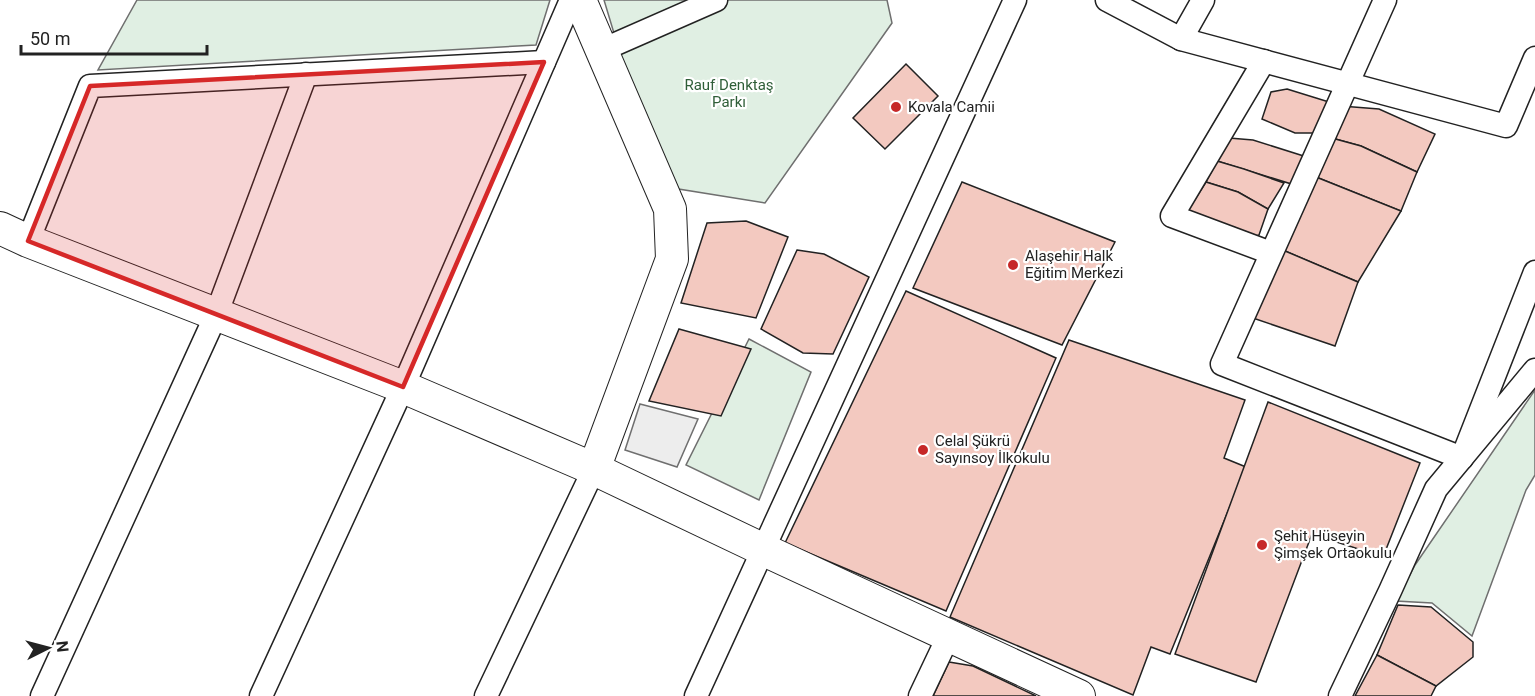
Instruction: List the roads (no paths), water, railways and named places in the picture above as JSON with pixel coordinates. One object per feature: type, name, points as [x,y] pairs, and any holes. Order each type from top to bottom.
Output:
[{"type":"street","points":[[261,696],[402,387],[571,0]]},
{"type":"street","points":[[486,696],[594,469],[672,259],[670,209],[580,0]]},
{"type":"street","points":[[602,50],[716,0]]},
{"type":"street","points":[[696,696],[1015,0]]},
{"type":"street","points":[[1107,0],[1181,39],[1506,126],[1533,69]]},
{"type":"street","points":[[1181,39],[1203,0]]},
{"type":"street","points":[[1385,0],[1222,364],[1462,458]]},
{"type":"street","points":[[1264,61],[1172,216],[1271,253]]},
{"type":"street","points":[[28,241],[90,86],[544,62]]},
{"type":"street","points":[[42,696],[216,315],[306,74]]},
{"type":"street","points":[[0,228],[402,387],[594,469],[1079,696]]},
{"type":"street","points":[[1462,458],[1535,272]]},
{"type":"street","points":[[1340,696],[1436,489],[1535,370]]},
{"type":"street","points":[[920,696],[948,635]]},
{"type":"place","name":"Kovala Camii","points":[[896,107]]},
{"type":"place","name":"Alaşehir Halk Eğitim Merkezi","points":[[1013,265]]},
{"type":"place","name":"Celal Şükrü Sayınsoy İlkokulu","points":[[923,450]]},
{"type":"place","name":"Şehit Hüseyin Şimşek Ortaokulu","points":[[1262,545]]},
{"type":"park label","name":"Rauf Denktaş Parkı","points":[[729,94]]}]
